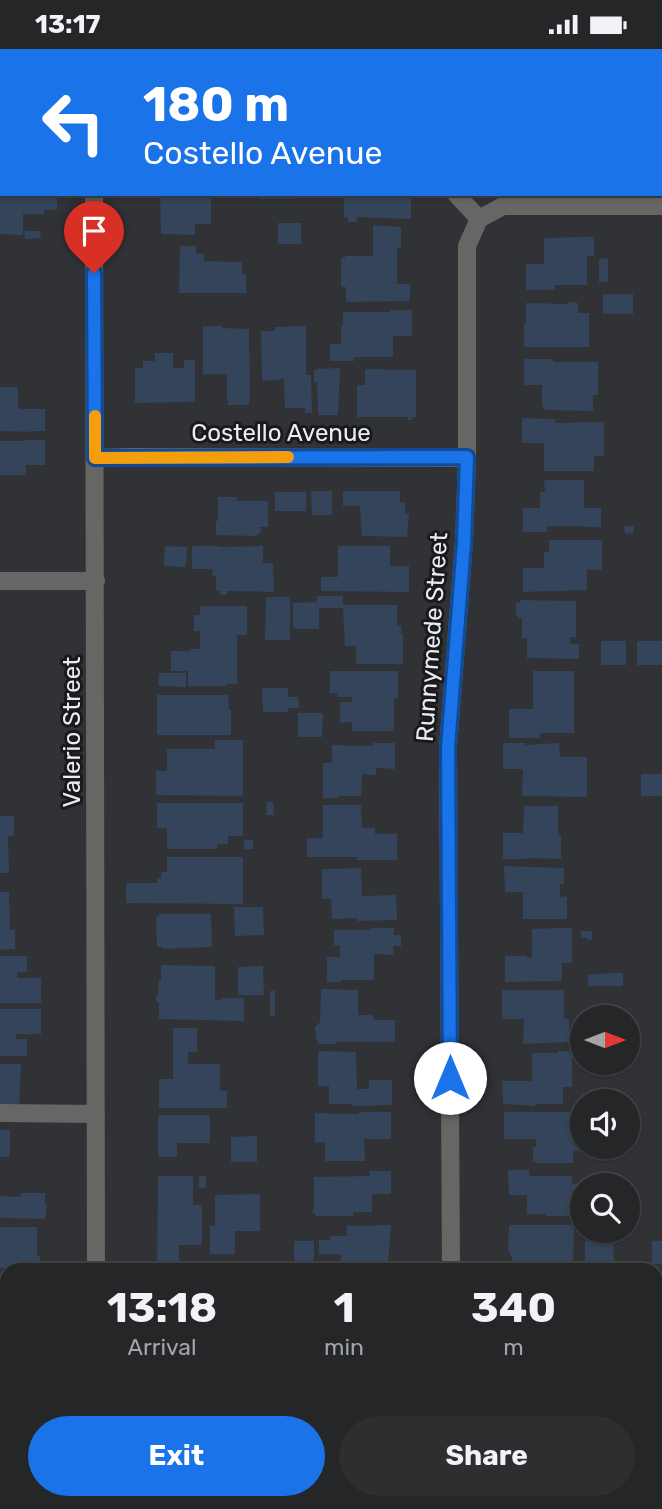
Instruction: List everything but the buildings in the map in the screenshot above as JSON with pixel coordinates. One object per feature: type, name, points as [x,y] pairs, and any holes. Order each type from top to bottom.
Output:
[{"type":"street","name":"Valerio Street","points":[[94,196],[96,1263]]},
{"type":"street","points":[[458,196],[479,219],[503,206],[662,206]]},
{"type":"street","name":"Runnymede Street","points":[[451,1263],[448,747],[464,543],[467,457],[467,246],[479,219]]},
{"type":"street","name":"Costello Avenue","points":[[95,458],[467,457]]},
{"type":"street","points":[[0,581],[96,581]]},
{"type":"street","points":[[0,1113],[96,1114]]},
{"type":"slow traffic","points":[[95,416],[95,458],[288,457]]},
{"type":"route","points":[[94,273],[95,458],[467,457],[464,543],[448,747],[450,1078]]}]
